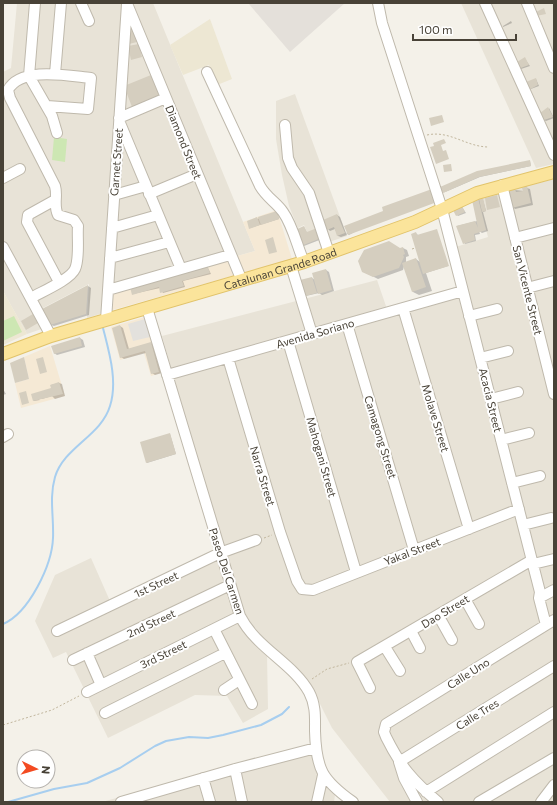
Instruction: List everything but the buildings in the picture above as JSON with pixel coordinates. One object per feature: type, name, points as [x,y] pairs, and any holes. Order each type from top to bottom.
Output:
[{"type":"main road","name":"Catalunan Grande Road","points":[[3,354],[51,336],[304,262],[410,224],[478,192],[554,172]]},
{"type":"street","points":[[35,3],[29,76],[47,106],[54,121],[57,133]]},
{"type":"street","points":[[55,74],[61,3]]},
{"type":"street","points":[[81,3],[89,21]]},
{"type":"street","name":"Diamond Street","points":[[127,3],[242,281]]},
{"type":"street","name":"Garnet Street","points":[[106,320],[127,3]]},
{"type":"street","name":"Acacia Street","points":[[378,3],[382,23],[442,209],[532,562],[550,622]]},
{"type":"street","points":[[485,3],[549,132],[554,154]]},
{"type":"street","points":[[527,3],[554,68]]},
{"type":"street","points":[[207,72],[260,186],[270,199],[279,206],[288,221],[304,262]]},
{"type":"street","points":[[31,298],[71,274],[76,267],[78,226],[74,220],[58,215],[55,200],[55,186],[8,93],[10,87],[29,76],[55,74],[91,78],[88,109],[47,106]]},
{"type":"street","points":[[166,98],[119,120],[181,269]]},
{"type":"street","points":[[285,125],[288,158],[292,168],[309,193],[329,253]]},
{"type":"street","points":[[3,178],[20,168]]},
{"type":"street","points":[[114,195],[148,190],[197,174]]},
{"type":"street","name":"San Vicente Street","points":[[502,185],[554,394]]},
{"type":"street","points":[[55,200],[28,215],[27,222],[59,282]]},
{"type":"street","points":[[112,228],[158,216]]},
{"type":"street","points":[[515,238],[554,228]]},
{"type":"street","points":[[110,258],[169,242]]},
{"type":"street","points":[[3,248],[51,336]]},
{"type":"street","points":[[108,290],[230,255]]},
{"type":"street","points":[[291,266],[312,334]]},
{"type":"street","points":[[527,288],[554,281]]},
{"type":"street","name":"Avenida Soriano","points":[[168,375],[463,291]]},
{"type":"street","name":"Paseo Del Carmen","points":[[147,308],[240,616],[253,636],[305,686],[314,708],[316,748],[323,776]]},
{"type":"street","name":"Molave Street","points":[[403,308],[469,529]]},
{"type":"street","points":[[469,316],[497,309]]},
{"type":"street","name":"Camagong Street","points":[[347,324],[414,550]]},
{"type":"street","name":"Mahogani Street","points":[[288,341],[356,572]]},
{"type":"street","points":[[480,358],[508,351]]},
{"type":"street","name":"Narra Street","points":[[228,358],[280,532],[297,581],[305,590]]},
{"type":"street","points":[[491,399],[518,392]]},
{"type":"street","points":[[501,440],[529,433]]},
{"type":"street","points":[[512,483],[540,476]]},
{"type":"street","name":"Yakal Street","points":[[305,590],[313,590],[519,509]]},
{"type":"street","points":[[523,525],[551,518]]},
{"type":"street","name":"1st Street","points":[[57,631],[220,553],[256,540]]},
{"type":"street","name":"Dao Street","points":[[357,662],[532,562],[554,559]]},
{"type":"street","name":"2nd Street","points":[[73,660],[230,585]]},
{"type":"street","points":[[541,595],[554,590]]},
{"type":"street","points":[[465,599],[479,624]]},
{"type":"street","points":[[438,615],[452,640]]},
{"type":"street","name":"3rd Street","points":[[87,692],[240,616]]},
{"type":"street","name":"Calle Uno","points":[[399,762],[386,736],[384,728],[389,721],[550,622]]},
{"type":"street","points":[[214,629],[252,704]]},
{"type":"street","points":[[411,632],[420,648]]},
{"type":"street","points":[[385,647],[400,671]]},
{"type":"street","points":[[87,653],[101,685]]},
{"type":"street","points":[[105,713],[225,653]]},
{"type":"street","points":[[357,662],[370,688]]},
{"type":"street","name":"Calle Tres","points":[[399,762],[554,666]]},
{"type":"street","points":[[224,690],[240,680]]},
{"type":"street","points":[[426,792],[554,712]]},
{"type":"street","points":[[121,802],[235,769],[316,748]]},
{"type":"street","points":[[479,802],[554,758]]},
{"type":"street","points":[[399,762],[413,780],[438,802]]},
{"type":"street","points":[[399,762],[404,778],[417,802]]},
{"type":"street","points":[[235,769],[242,802]]},
{"type":"street","points":[[315,802],[323,776]]},
{"type":"street","points":[[323,776],[330,784],[352,802]]},
{"type":"street","points":[[203,778],[210,802]]},
{"type":"street","points":[[541,802],[554,785]]},
{"type":"path","points":[[419,136],[438,133],[448,134],[476,146],[489,148]]},
{"type":"path","points":[[256,540],[280,532]]},
{"type":"path","points":[[305,686],[315,676],[328,669],[342,664],[357,662]]},
{"type":"path","points":[[3,725],[52,710],[87,692]]},
{"type":"shaded area","points":[[17,3],[153,3],[255,251],[111,292],[109,311],[87,318],[89,284],[41,309],[50,326],[27,334],[3,291],[3,72],[11,68]]},
{"type":"shaded area","points":[[248,3],[345,3],[290,52]]},
{"type":"shaded area","points":[[461,3],[554,3],[554,164],[536,168]]},
{"type":"shaded area","points":[[210,19],[232,79],[217,85],[209,65],[183,75],[170,45]]},
{"type":"shaded area","points":[[295,94],[347,236],[329,242],[307,232],[304,225],[298,228],[289,206],[276,139],[276,101]]},
{"type":"shaded area","points":[[554,179],[554,802],[390,802],[332,728],[316,696],[307,683],[251,624],[242,608],[234,588],[162,336],[377,280],[387,309],[458,289],[449,249],[488,237],[478,198]]},
{"type":"shaded area","points":[[277,210],[292,259],[109,311],[111,292],[255,251],[243,222]]},
{"type":"shaded area","points":[[3,291],[27,334],[3,345]]},
{"type":"shaded area","points":[[145,317],[161,373],[151,376],[144,353],[120,360],[111,327]]},
{"type":"shaded area","points":[[145,319],[150,337],[133,341],[128,324]]},
{"type":"shaded area","points":[[50,346],[65,396],[21,408],[15,383],[29,379],[24,357]]},
{"type":"shaded area","points":[[215,551],[238,621],[267,655],[268,709],[243,723],[227,696],[195,695],[108,738],[66,652],[53,658],[35,621],[55,575],[91,558],[110,601]]},
{"type":"shaded area","points":[[312,744],[319,777],[326,787],[335,795],[334,802],[102,802]]},
{"type":"green space","points":[[54,137],[67,139],[65,162],[52,160]]},
{"type":"green space","points":[[14,316],[22,332],[3,341],[3,321]]},
{"type":"waterway","points":[[3,624],[22,610],[44,574],[52,549],[52,492],[55,477],[66,457],[99,426],[110,406],[113,377],[103,328]]},
{"type":"waterway","points":[[8,802],[54,789],[87,783],[120,768],[155,746],[166,741],[189,737],[208,738],[261,725],[282,714],[289,707]]}]
